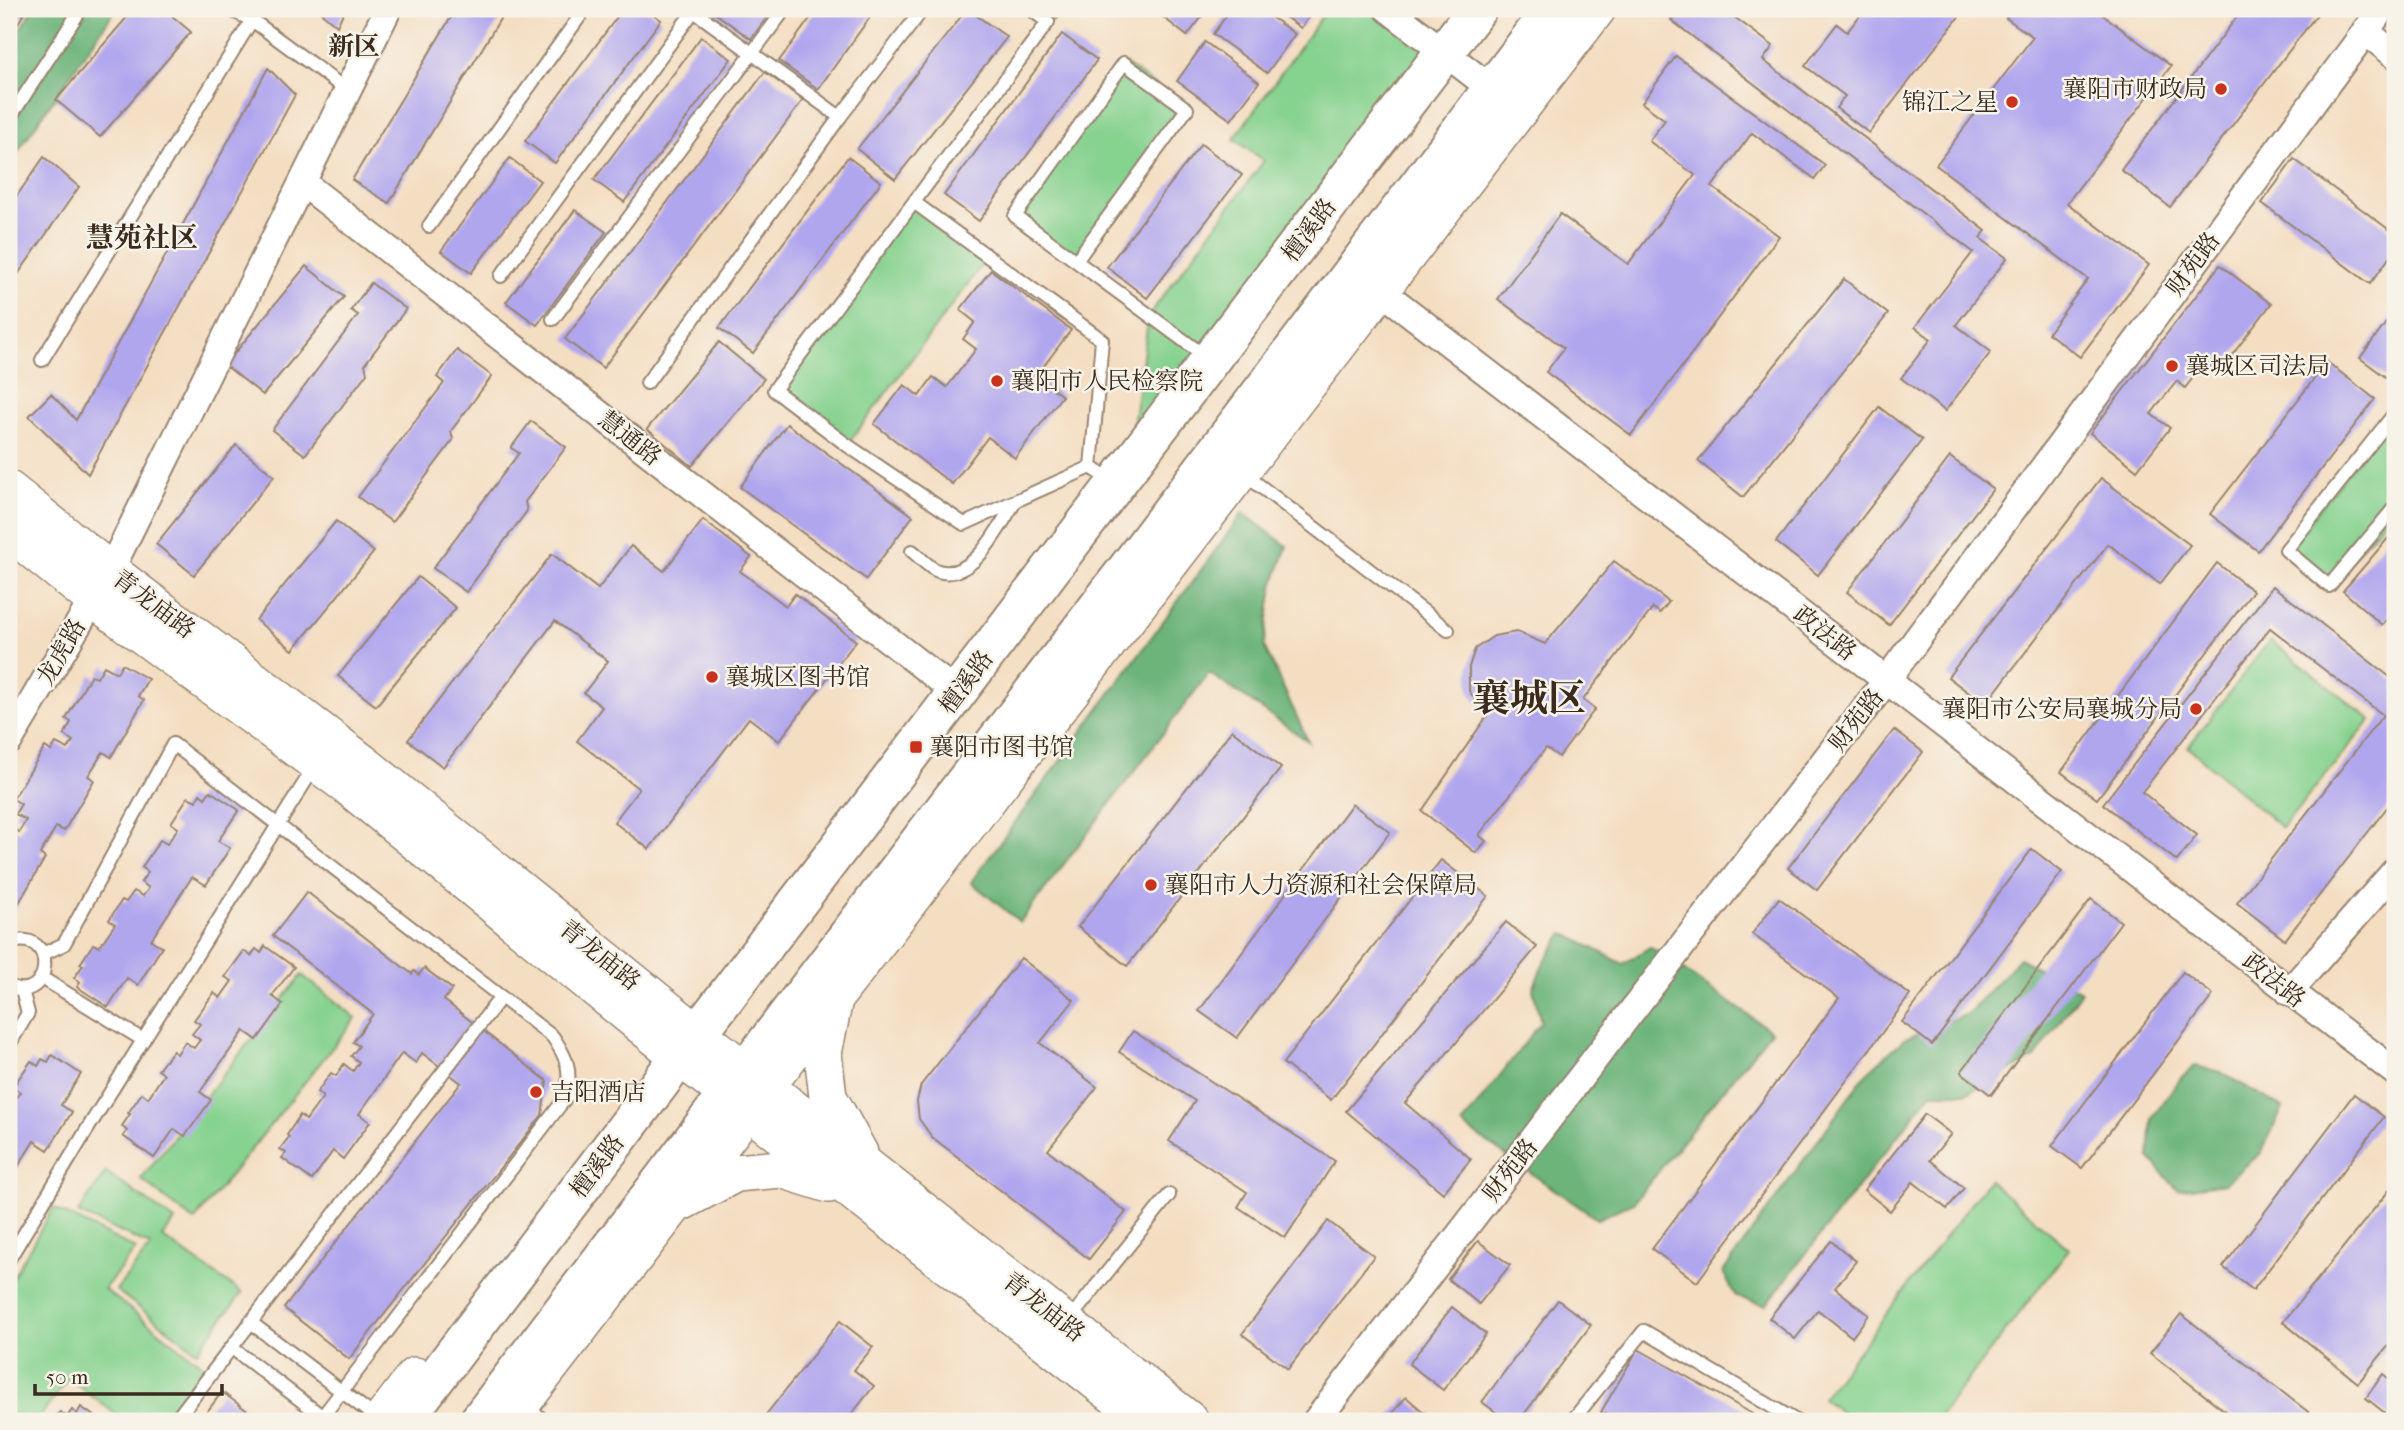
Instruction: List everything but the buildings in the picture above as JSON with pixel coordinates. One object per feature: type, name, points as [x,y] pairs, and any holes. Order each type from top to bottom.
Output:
[{"type":"main road","name":"檀溪路","points":[[403,1421],[682,1040],[951,688],[1104,475],[1438,47],[1477,9]]},
{"type":"main road","points":[[479,1421],[746,1090],[1367,280],[1492,89],[1553,9]]},
{"type":"street","name":"龙虎路","points":[[9,741],[101,584],[388,9]]},
{"type":"street","points":[[1388,9],[1492,89]]},
{"type":"street","points":[[1104,475],[1198,351],[1438,47],[1459,9]]},
{"type":"street","points":[[525,1415],[673,1206],[746,1090],[835,995],[1240,471],[1367,280],[1597,9]]},
{"type":"street","name":"财苑路","points":[[1316,1421],[1886,681],[2382,9]]},
{"type":"street","points":[[2365,31],[2395,55]]},
{"type":"street","name":"慧通路","points":[[303,183],[951,688]]},
{"type":"street","name":"政法路","points":[[1367,280],[2395,1072]]},
{"type":"street","name":"青龙庙路","points":[[9,490],[101,584],[317,763],[682,1040],[1058,1334],[1190,1421]]},
{"type":"street","name":"青龙庙路","points":[[9,531],[101,584],[364,764],[682,1040]]},
{"type":"street","points":[[2289,992],[2395,871]]},
{"type":"street","points":[[673,1206],[736,1172],[781,1169],[860,1179],[828,1097],[822,1053],[835,995]]},
{"type":"street","points":[[381,1421],[682,1040]]},
{"type":"street","name":"青龙庙路","points":[[1058,1334],[1147,1421]]},
{"type":"lane","points":[[9,119],[81,9]]},
{"type":"lane","points":[[229,9],[254,14],[348,91]]},
{"type":"lane","points":[[429,226],[585,9]]},
{"type":"lane","points":[[501,276],[693,9],[840,117]]},
{"type":"lane","points":[[553,319],[785,9]]},
{"type":"lane","points":[[647,383],[840,117],[923,9]]},
{"type":"lane","points":[[915,203],[1102,340],[1104,475],[1015,502],[964,524],[847,445],[774,390],[1048,22],[1030,9]]},
{"type":"lane","points":[[42,360],[254,14]]},
{"type":"lane","points":[[1076,261],[1187,109],[1124,63],[1014,216],[1198,351]]},
{"type":"lane","points":[[2394,418],[2286,550],[2329,586],[2395,507]]},
{"type":"lane","points":[[1240,471],[1448,630]]},
{"type":"lane","points":[[912,551],[936,570],[954,573],[971,565],[1015,502]]},
{"type":"lane","points":[[43,954],[64,944],[173,744],[553,1037],[567,1057],[570,1080],[567,1096],[342,1391],[324,1420],[232,1348]]},
{"type":"lane","points":[[9,1259],[317,763]]},
{"type":"lane","points":[[9,943],[24,940],[32,943],[43,954],[45,970],[42,978],[30,988],[15,988],[28,1013],[9,1045]]},
{"type":"lane","points":[[42,978],[143,1040]]},
{"type":"lane","points":[[175,1421],[501,997]]},
{"type":"lane","points":[[1058,1334],[1169,1195]]},
{"type":"lane","points":[[250,1321],[381,1421]]},
{"type":"lane","points":[[1572,1421],[1644,1331],[1796,1421]]},
{"type":"green space","points":[[33,9],[116,9],[9,164],[9,45]]},
{"type":"green space","points":[[1327,9],[1387,9],[1432,43],[1131,440],[1149,315],[1264,161],[1234,139]]},
{"type":"green space","points":[[1124,63],[1187,109],[1076,261],[1015,216]]},
{"type":"green space","points":[[915,203],[988,257],[847,445],[774,390]]},
{"type":"green space","points":[[2395,413],[2395,507],[2329,586],[2286,550]]},
{"type":"green space","points":[[1243,513],[1287,546],[1273,586],[1264,646],[1308,741],[1209,673],[1020,922],[971,882]]},
{"type":"green space","points":[[2270,640],[2371,720],[2282,828],[2188,747]]},
{"type":"green space","points":[[1564,933],[1623,964],[1650,947],[1771,1031],[1634,1202],[1597,1219],[1462,1125],[1541,1022],[1533,989],[1544,962]]},
{"type":"green space","points":[[2019,958],[2081,991],[2035,1058],[1967,1093],[1931,1093],[1766,1305],[1736,1297],[1723,1272],[1865,1075],[1904,1039],[1968,1014]]},
{"type":"green space","points":[[302,975],[356,1018],[194,1221],[141,1179]]},
{"type":"green space","points":[[2195,1066],[2220,1072],[2283,1108],[2261,1153],[2225,1183],[2178,1190],[2149,1158],[2152,1118],[2181,1078]]},
{"type":"green space","points":[[106,1172],[175,1221],[162,1237],[242,1293],[197,1351],[116,1290],[151,1246],[78,1213]]},
{"type":"green space","points":[[1989,1180],[2069,1249],[1936,1421],[1852,1421],[1822,1398]]},
{"type":"green space","points":[[53,1208],[136,1249],[104,1289],[205,1367],[160,1421],[125,1421],[69,1379],[37,1421],[9,1421],[9,1284]]},
{"type":"place","name":"襄阳市财政局","points":[[2221,89]]},
{"type":"place","name":"锦江之星","points":[[2012,102]]},
{"type":"place","name":"襄城区司法局","points":[[2172,366]]},
{"type":"place","name":"襄阳市人民检察院","points":[[997,381]]},
{"type":"place","name":"襄城区图书馆","points":[[712,677]]},
{"type":"place","name":"襄阳市公安局襄城分局","points":[[2196,709]]},
{"type":"place","name":"襄阳市图书馆","points":[[916,747]]},
{"type":"place","name":"襄阳市人力资源和社会保障局","points":[[1151,885]]},
{"type":"place","name":"吉阳酒店","points":[[536,1092]]},
{"type":"district","name":"新区","points":[[354,46]]},
{"type":"district","name":"慧苑社区","points":[[142,237]]},
{"type":"district","name":"襄城区","points":[[1529,698]]}]
